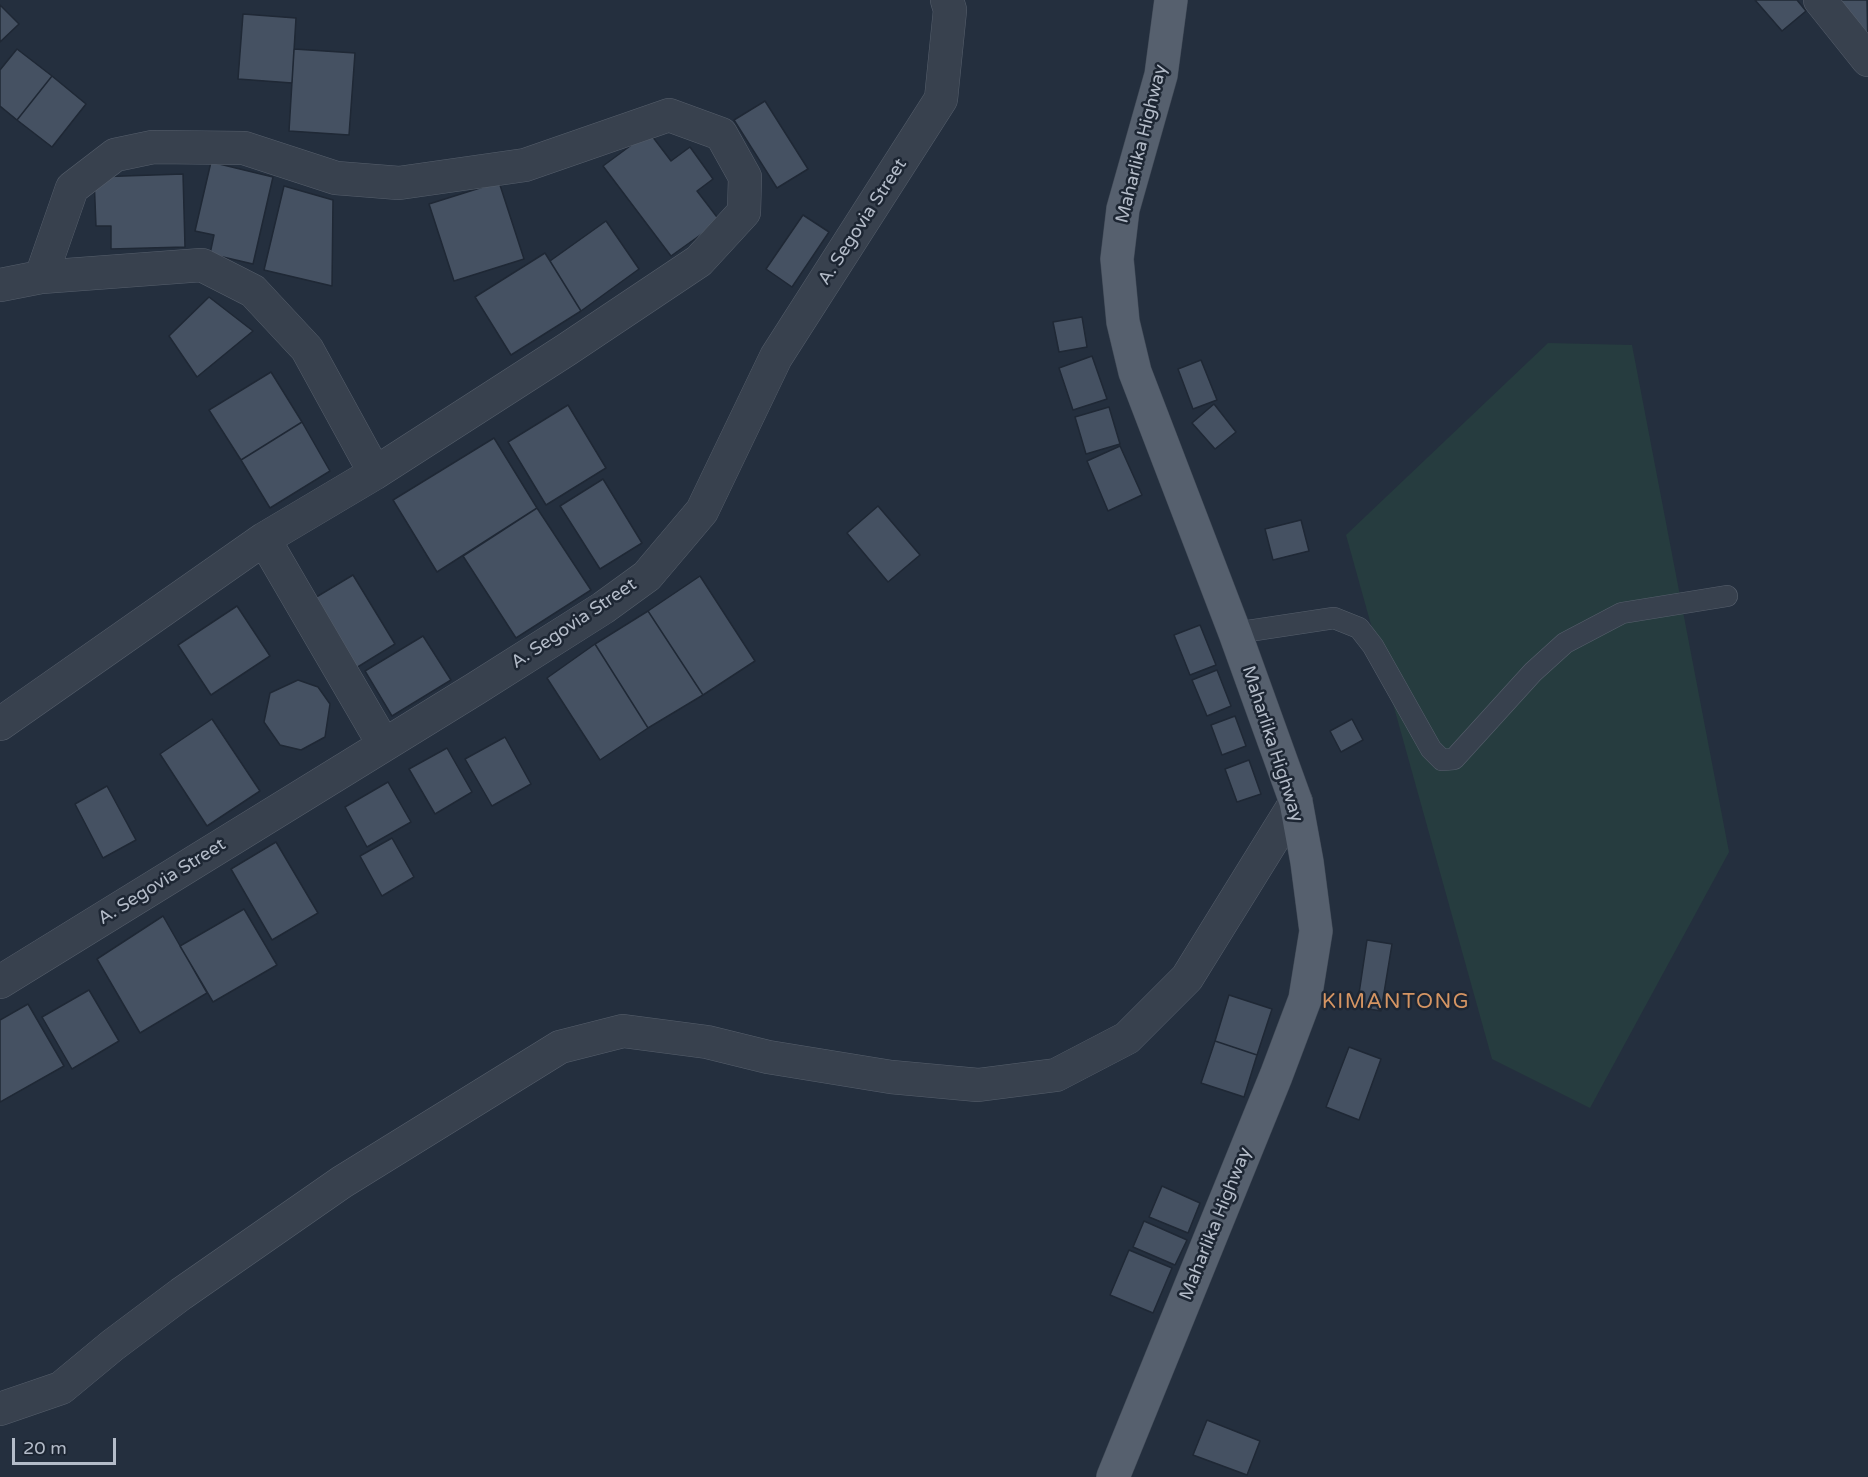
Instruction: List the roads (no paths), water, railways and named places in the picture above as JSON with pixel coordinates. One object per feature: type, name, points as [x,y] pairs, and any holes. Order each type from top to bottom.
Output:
[{"type":"main road","name":"Maharlika Highway","points":[[1113,1477],[1305,999],[1316,932],[1296,802],[1235,633],[1135,372],[1123,322],[1117,258],[1123,209],[1161,75],[1171,0]]},
{"type":"street","name":"A. Segovia Street","points":[[0,982],[603,608],[646,576],[702,511],[776,357],[941,99],[950,10],[947,0]]},
{"type":"street","points":[[1820,0],[1868,60]]},
{"type":"street","points":[[0,724],[264,539],[375,473],[699,261],[744,212],[745,177],[721,134],[669,115],[525,165],[399,183],[336,178],[244,148],[153,147],[116,155],[72,189],[41,277]]},
{"type":"street","points":[[0,285],[41,277],[202,266],[253,291],[307,350],[375,473]]},
{"type":"street","points":[[264,539],[384,745]]},
{"type":"street","points":[[0,1409],[61,1388],[181,1294],[342,1182],[560,1047],[623,1031],[707,1042],[768,1057],[891,1077],[978,1085],[1056,1075],[1126,1038],[1186,978],[1296,802]]},
{"type":"lane","points":[[1235,633],[1334,618],[1359,628],[1373,646],[1431,749],[1442,760],[1454,759],[1533,672],[1565,643],[1622,613],[1727,596]]},
{"type":"district","name":"KIMANTONG","points":[[1396,1002]]}]
